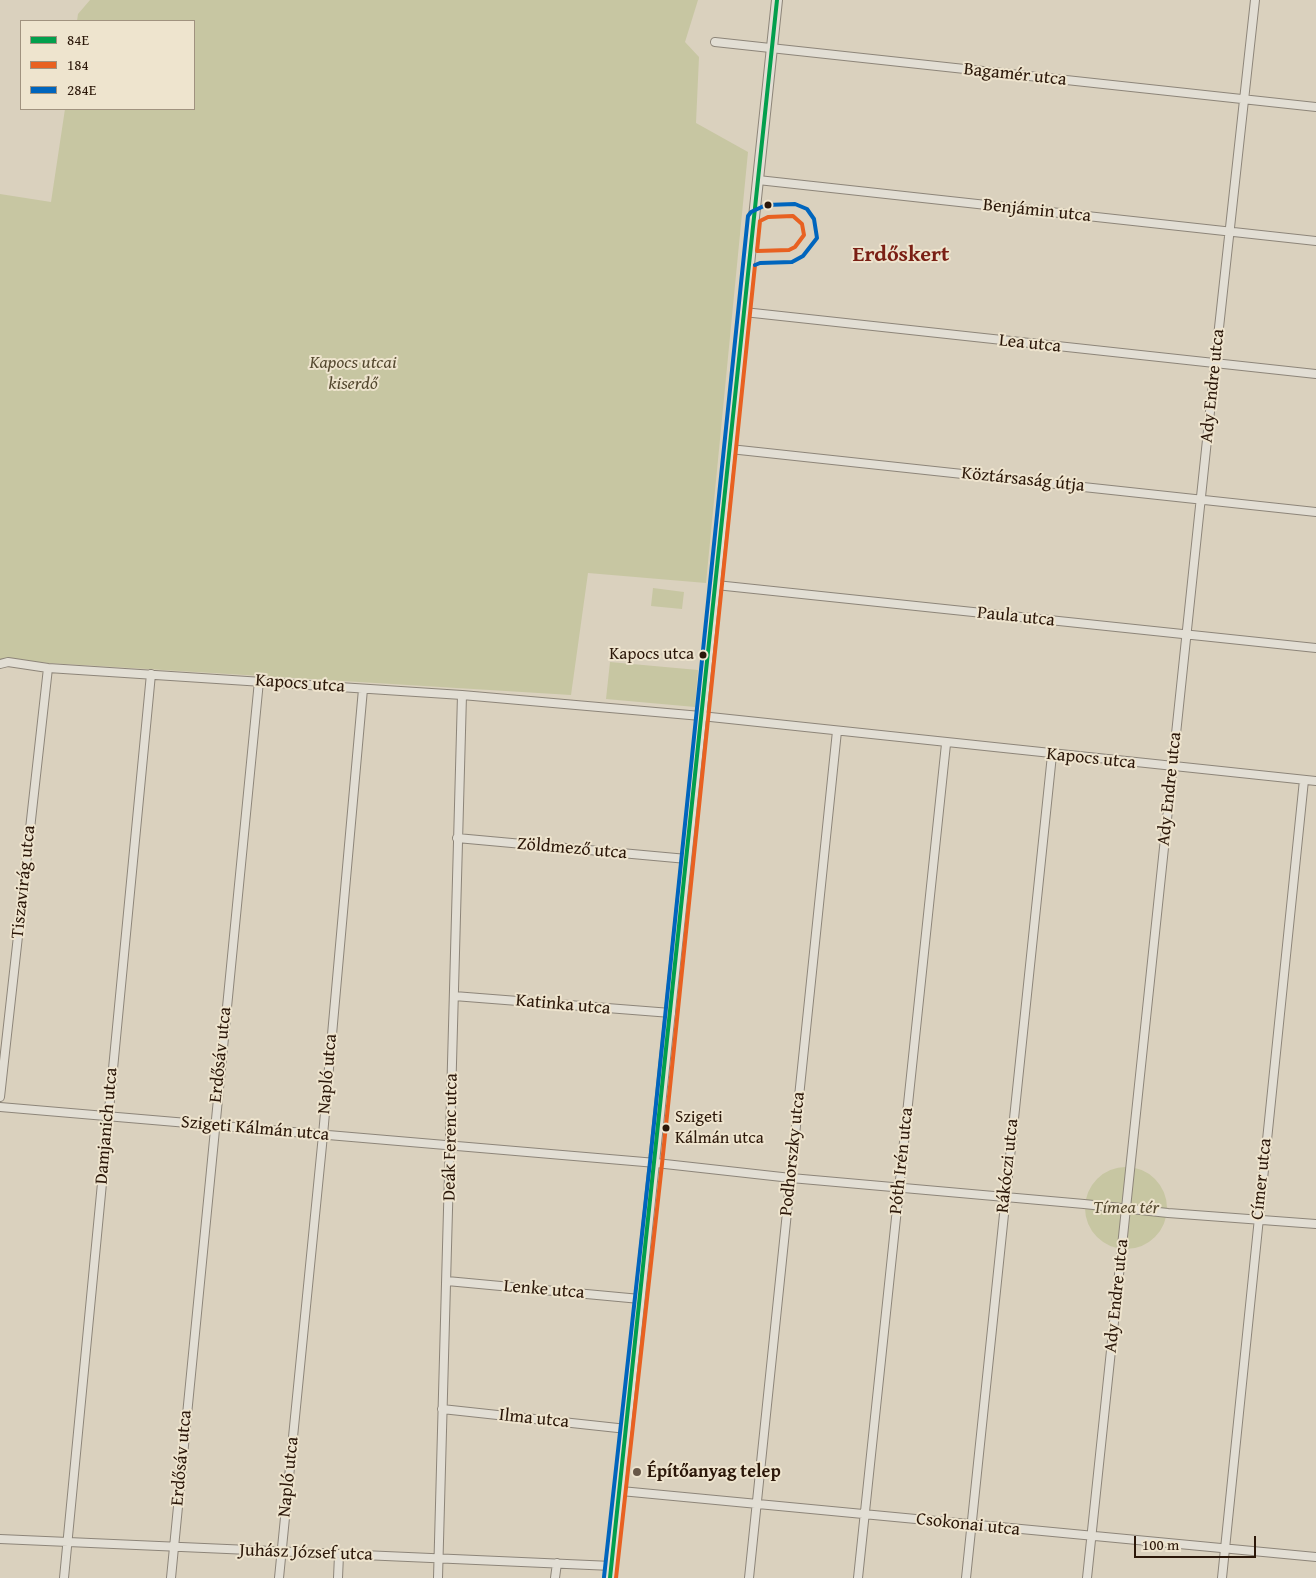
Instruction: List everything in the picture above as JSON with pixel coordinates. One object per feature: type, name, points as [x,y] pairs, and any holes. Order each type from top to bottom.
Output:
[{"type":"street","points":[[610,1578],[656,1162],[777,0]]},
{"type":"street","name":"Ady Endre utca","points":[[1087,1578],[1229,233],[1256,0]]},
{"type":"street","name":"Bagamér utca","points":[[715,42],[1316,107]]},
{"type":"street","name":"Benjámin utca","points":[[758,180],[1229,233],[1316,241]]},
{"type":"street","name":"Lea utca","points":[[744,312],[1316,374]]},
{"type":"street","name":"Köztársaság útja","points":[[730,449],[1316,512]]},
{"type":"street","name":"Paula utca","points":[[716,585],[1186,636],[1316,648]]},
{"type":"street","name":"Kapocs utca","points":[[0,664],[8,662],[48,668],[259,681],[701,716],[946,744],[1316,781]]},
{"type":"street","name":"Tiszavirág utca","points":[[0,1097],[48,668]]},
{"type":"street","name":"Damjanich utca","points":[[64,1578],[107,1115],[151,674]]},
{"type":"street","name":"Erdősáv utca","points":[[171,1578],[259,681]]},
{"type":"street","name":"Napló utca","points":[[279,1578],[323,1135],[363,689]]},
{"type":"street","name":"Deák Ferenc utca","points":[[438,1578],[462,696]]},
{"type":"street","name":"Podhorszky utca","points":[[749,1578],[838,731]]},
{"type":"street","name":"Póth Irén utca","points":[[858,1578],[946,744]]},
{"type":"street","name":"Rákóczi utca","points":[[966,1578],[1052,755]]},
{"type":"street","name":"Címer utca","points":[[1222,1578],[1304,780]]},
{"type":"street","name":"Zöldmező utca","points":[[457,838],[687,860]]},
{"type":"street","name":"Katinka utca","points":[[454,996],[671,1013]]},
{"type":"street","name":"Szigeti Kálmán utca","points":[[0,1107],[656,1162],[791,1178],[1126,1209],[1316,1224]]},
{"type":"street","name":"Lenke utca","points":[[447,1281],[640,1299]]},
{"type":"street","name":"Ilma utca","points":[[442,1409],[627,1429]]},
{"type":"street","name":"Csokonai utca","points":[[621,1491],[972,1526],[1316,1557]]},
{"type":"street","name":"Juhász József utca","points":[[0,1539],[282,1553],[612,1566]]},
{"type":"street","points":[[338,1578],[339,1555]]},
{"type":"street","points":[[555,1578],[557,1563]]},
{"type":"green space","name":"Kapocs utcai kiserdő","points":[[90,0],[698,0],[685,42],[699,57],[696,123],[748,152],[706,583],[588,573],[571,695],[0,660],[0,194],[51,202],[65,110],[195,110],[195,20],[77,20],[78,14]]},
{"type":"green space","points":[[653,588],[684,592],[682,609],[651,606]]},
{"type":"green space","points":[[610,662],[698,670],[695,707],[606,699]]},
{"type":"green space","name":"Tímea tér","points":[[1118,1167],[1134,1167],[1149,1174],[1160,1185],[1167,1200],[1164,1224],[1155,1237],[1134,1249],[1118,1249],[1103,1242],[1092,1231],[1085,1216],[1085,1200],[1092,1185],[1103,1174]]},
{"type":"transit line","name":"84E","points":[[610,1578],[777,0]]},
{"type":"transit line","name":"284E","points":[[604,1577],[650,1162],[748,216],[751,212],[766,205],[795,204],[807,209],[814,219],[817,238],[803,256],[792,262],[760,263],[755,265]]},
{"type":"transit line","name":"184","points":[[793,216],[802,224],[804,235],[795,247],[789,250],[757,251],[760,221],[768,217],[793,216]]},
{"type":"transit line","name":"184","points":[[616,1578],[662,1164],[755,265]]},
{"type":"place","name":"Kapocs utca","points":[[703,655]]},
{"type":"place","name":"Szigeti Kálmán utca","points":[[666,1128]]},
{"type":"place","name":"Építőanyag telep","points":[[637,1472]]},
{"type":"district","name":"Erdőskert","points":[[901,255]]}]
